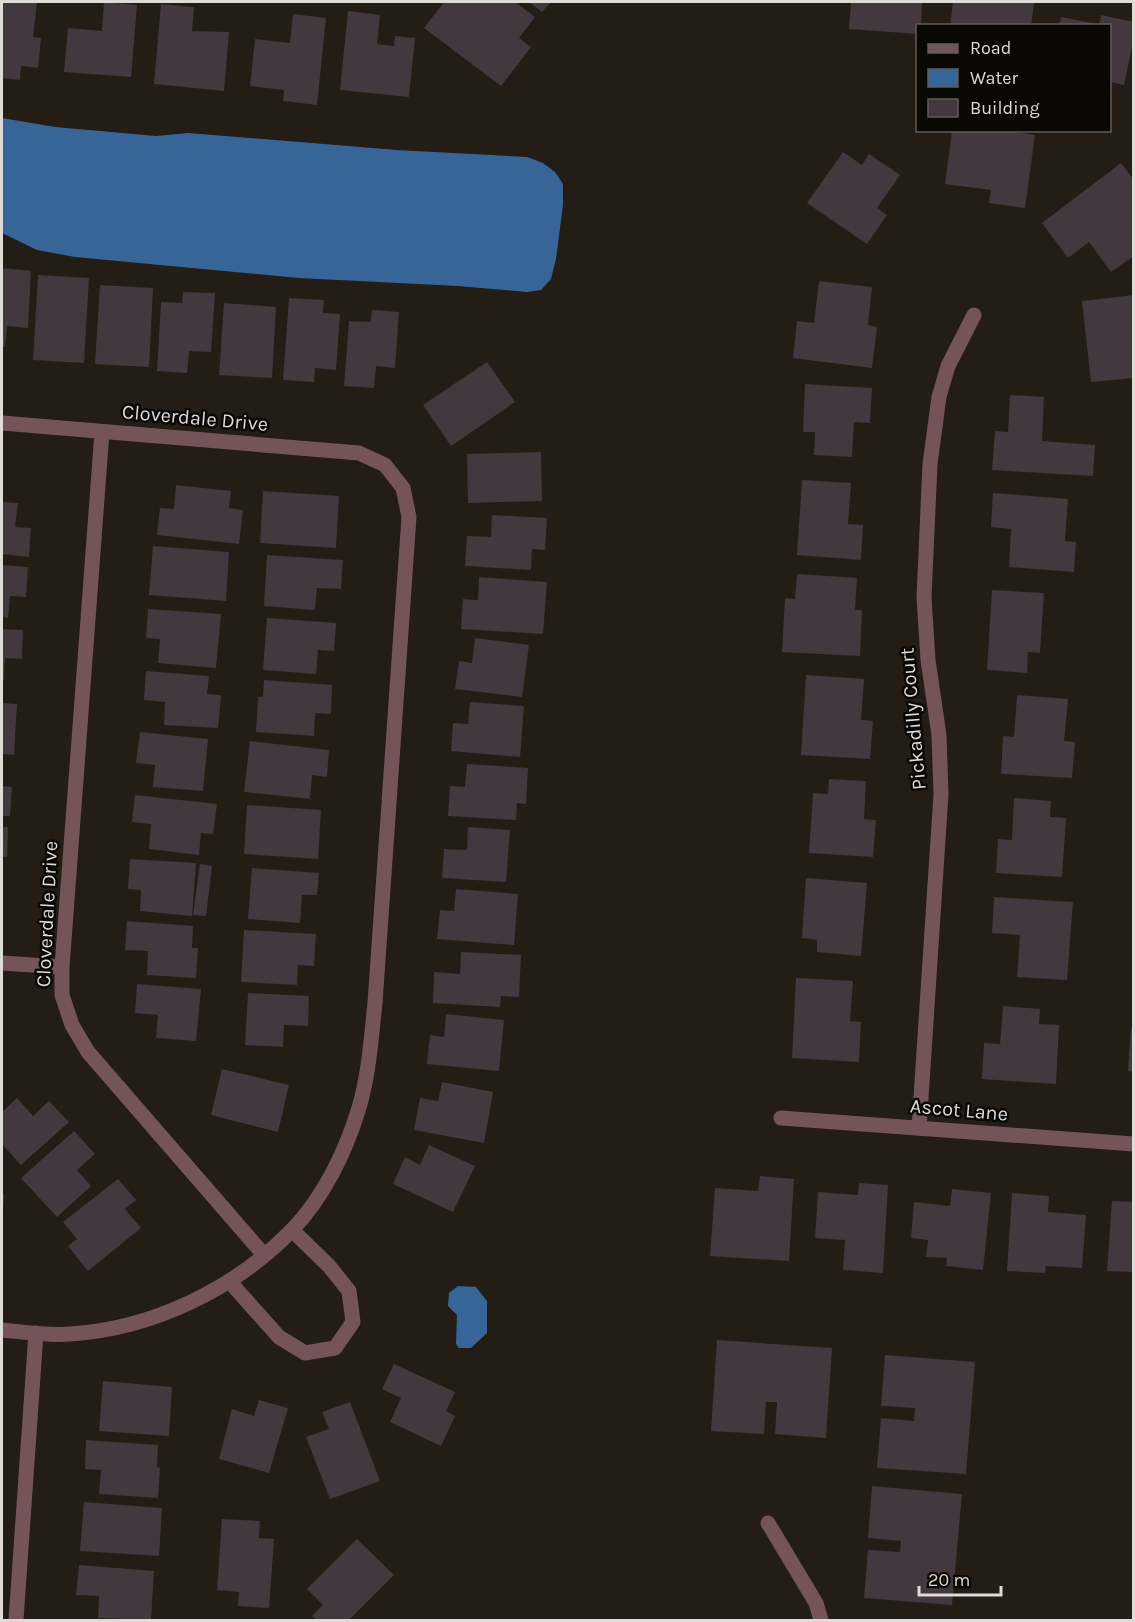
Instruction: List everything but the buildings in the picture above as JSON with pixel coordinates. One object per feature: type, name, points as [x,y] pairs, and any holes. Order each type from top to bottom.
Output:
[{"type":"street","name":"Pickadilly Court","points":[[919,1128],[941,794],[939,735],[928,660],[924,597],[930,464],[939,397],[948,366],[974,315]]},
{"type":"street","points":[[2,423],[102,432]]},
{"type":"street","name":"Cloverdale Drive","points":[[2,1330],[68,1334],[104,1331],[192,1303],[229,1281],[264,1255],[292,1230],[315,1202],[349,1137],[367,1073],[375,1003],[409,517],[403,488],[385,465],[359,453],[102,432],[62,967],[62,995],[72,1025],[88,1052],[264,1255]]},
{"type":"street","points":[[2,963],[62,967]]},
{"type":"street","name":"Ascot Lane","points":[[781,1118],[1134,1144]]},
{"type":"street","points":[[229,1281],[279,1337],[305,1353],[335,1348],[353,1322],[349,1291],[329,1266],[292,1230]]},
{"type":"street","points":[[16,1620],[36,1333]]},
{"type":"street","points":[[768,1522],[808,1588],[821,1620]]},
{"type":"water","points":[[2,118],[55,127],[156,136],[188,133],[397,150],[527,157],[543,163],[555,172],[563,184],[563,205],[551,279],[541,290],[527,292],[299,278],[75,257],[37,250],[2,233]]},
{"type":"water","points":[[458,1286],[476,1287],[487,1301],[487,1333],[471,1348],[459,1348],[456,1344],[457,1315],[448,1306],[449,1293]]}]
